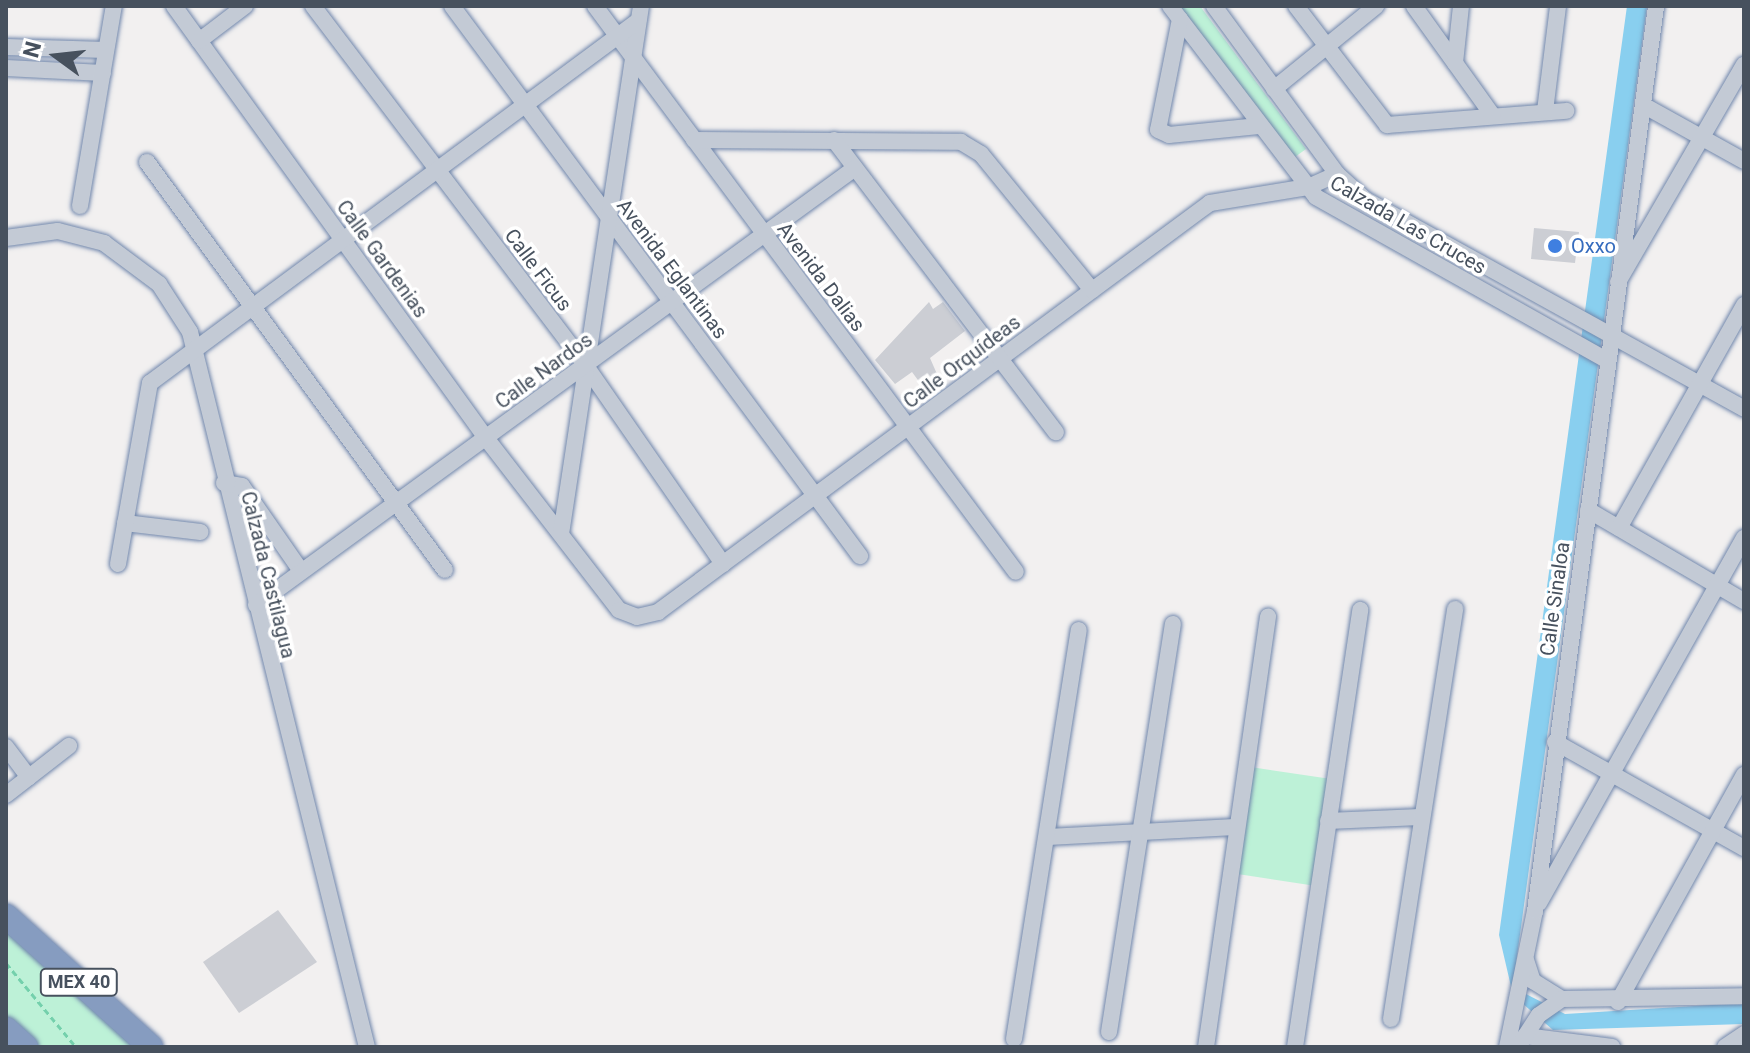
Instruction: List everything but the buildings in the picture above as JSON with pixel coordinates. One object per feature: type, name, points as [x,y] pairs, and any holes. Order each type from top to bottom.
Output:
[{"type":"highway","name":"MEX 40","points":[[6,916],[151,1047]]},
{"type":"highway","points":[[6,1029],[26,1047]]},
{"type":"street","points":[[80,206],[114,6]]},
{"type":"street","name":"Calle Gardenias","points":[[174,6],[486,438],[626,615]]},
{"type":"street","points":[[199,41],[245,6]]},
{"type":"street","name":"Calle Ficus","points":[[313,6],[586,366],[723,564]]},
{"type":"street","name":"Avenida Eglantinas","points":[[452,6],[860,556]]},
{"type":"street","name":"Avenida Dalias","points":[[595,6],[1016,572]]},
{"type":"street","name":"Calzada Las Cruces","points":[[1214,6],[1337,174],[1366,200],[1744,409]]},
{"type":"street","points":[[1296,6],[1387,125],[1566,111]]},
{"type":"street","points":[[1274,89],[1376,6]]},
{"type":"street","points":[[1414,6],[1493,116]]},
{"type":"street","points":[[1455,63],[1461,6]]},
{"type":"street","points":[[1545,111],[1558,6]]},
{"type":"street","name":"Calle Sinaloa","points":[[1507,1047],[1513,1005],[1535,911],[1605,359],[1656,6]]},
{"type":"street","points":[[1175,12],[1158,130],[1169,135],[1259,126]]},
{"type":"street","name":"Calzada Las Cruces","points":[[1175,12],[1308,187],[1350,219],[1605,359]]},
{"type":"street","points":[[118,564],[150,383],[617,37],[640,13]]},
{"type":"street","points":[[561,534],[640,13]]},
{"type":"street","points":[[6,47],[106,50]]},
{"type":"street","points":[[1616,284],[1744,65]]},
{"type":"street","points":[[6,68],[103,73]]},
{"type":"street","points":[[1643,105],[1744,161]]},
{"type":"street","points":[[694,140],[961,142],[981,154],[1092,290]]},
{"type":"street","points":[[834,140],[1056,432]]},
{"type":"street","points":[[147,162],[445,570]]},
{"type":"street","name":"Calle Nardos","points":[[256,605],[855,168]]},
{"type":"street","name":"Calle Orquídeas","points":[[626,615],[658,612],[1210,203],[1308,187],[1337,174]]},
{"type":"street","name":"Calzada Castilagua","points":[[6,238],[58,231],[121,252],[171,302],[190,332],[190,353],[367,1047]]},
{"type":"street","points":[[1619,528],[1744,305]]},
{"type":"street","points":[[224,483],[242,486],[301,571]]},
{"type":"street","points":[[1588,510],[1744,601]]},
{"type":"street","points":[[125,523],[200,532]]},
{"type":"street","points":[[1535,911],[1744,538]]},
{"type":"street","points":[[1391,1019],[1420,817],[1455,609]]},
{"type":"street","points":[[1295,1047],[1360,610]]},
{"type":"street","points":[[1206,1047],[1235,827],[1268,616]]},
{"type":"street","points":[[1109,1032],[1173,624]]},
{"type":"street","points":[[1014,1039],[1079,630]]},
{"type":"street","points":[[1555,742],[1744,848]]},
{"type":"street","points":[[6,795],[69,746]]},
{"type":"street","points":[[6,747],[29,777]]},
{"type":"street","points":[[1618,1002],[1744,775]]},
{"type":"street","points":[[1328,821],[1420,817]]},
{"type":"street","points":[[1048,837],[1235,827]]},
{"type":"street","points":[[1524,966],[1533,981],[1556,1002],[1744,996]]},
{"type":"street","points":[[1525,1035],[1556,1002]]},
{"type":"street","points":[[1525,1035],[1612,1047]]},
{"type":"path","points":[[6,963],[76,1047]]},
{"type":"green space","points":[[1180,6],[1200,6],[1306,149],[1295,157]]},
{"type":"green space","points":[[1244,766],[1331,779],[1316,886],[1231,873]]},
{"type":"green space","points":[[6,922],[147,1047],[30,1047],[6,1025]]},
{"type":"water","points":[[1627,6],[1647,6],[1515,971],[1520,991],[1565,1014],[1744,1003],[1744,1024],[1553,1030],[1513,995],[1499,935]]},
{"type":"place","name":"Oxxo","points":[[1555,246]]}]
